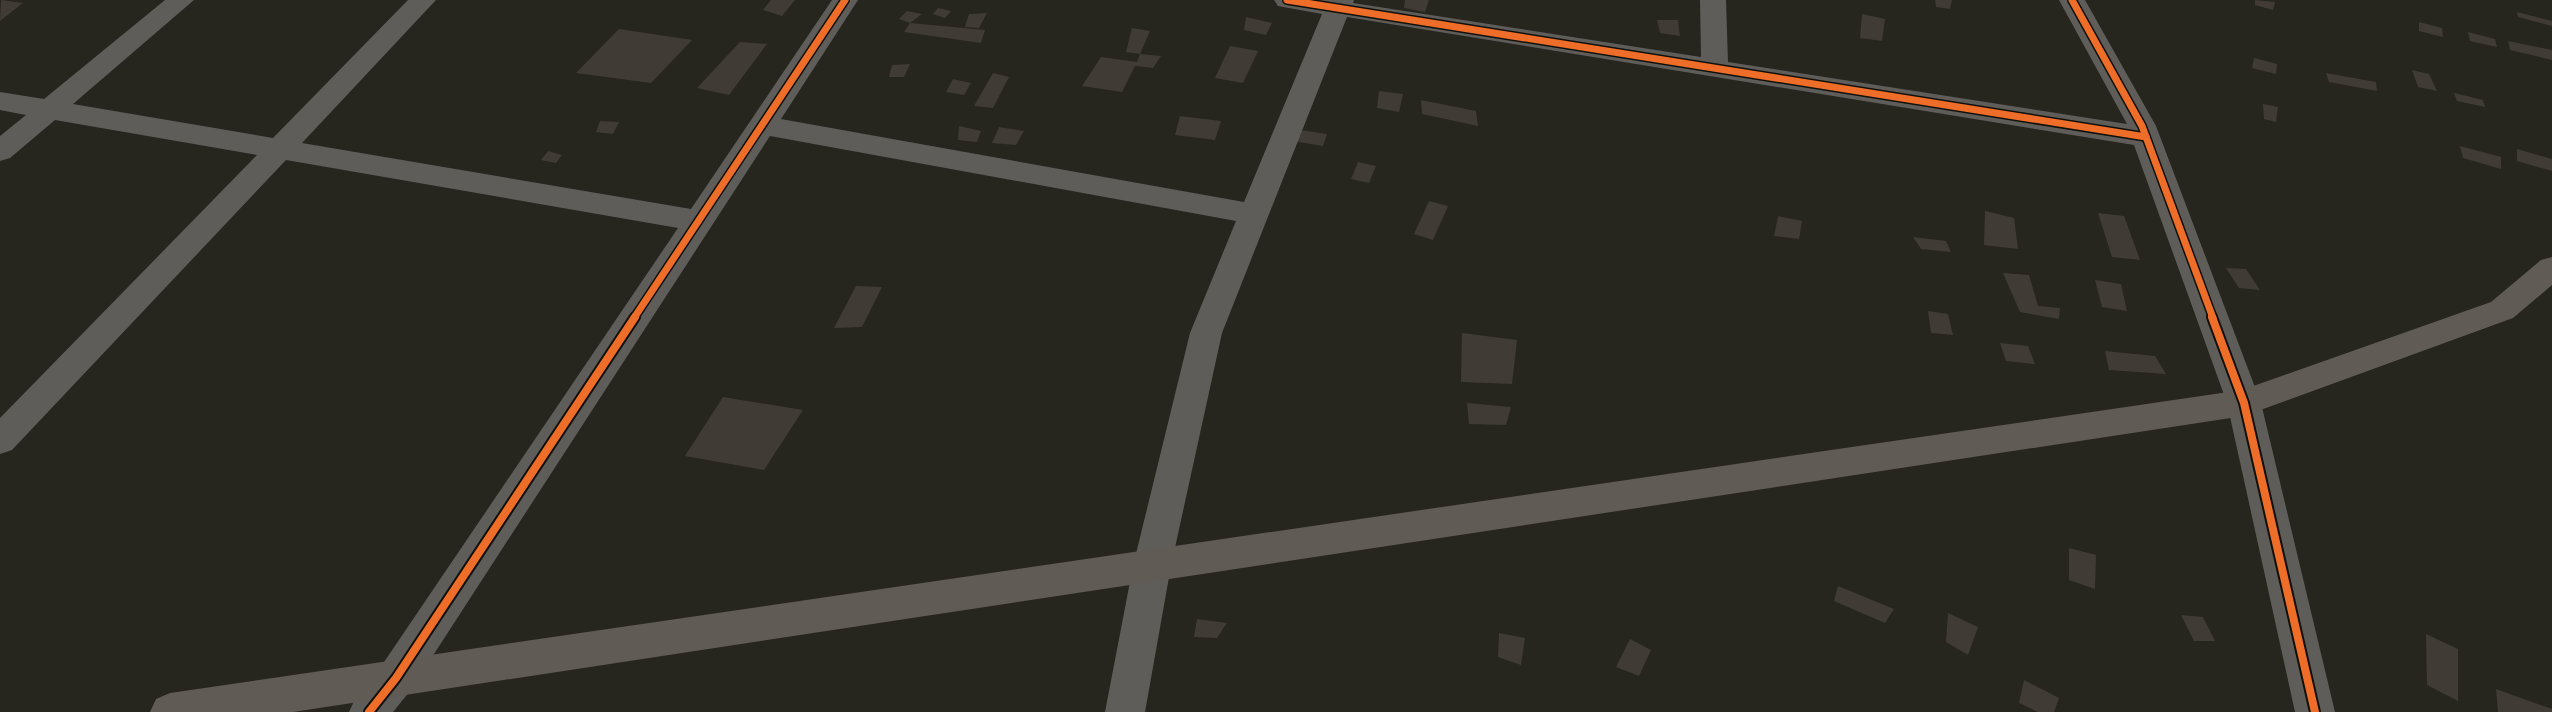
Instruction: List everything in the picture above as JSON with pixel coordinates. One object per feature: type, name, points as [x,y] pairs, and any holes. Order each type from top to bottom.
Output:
[{"type":"main road","points":[[170,712],[2244,403],[2502,310],[2552,268]]},
{"type":"street","points":[[0,151],[181,0]]},
{"type":"street","points":[[0,440],[423,0]]},
{"type":"street","points":[[369,712],[396,678],[845,0]]},
{"type":"street","points":[[1287,0],[1339,4],[1714,68],[2146,136]]},
{"type":"street","points":[[1713,0],[1714,68]]},
{"type":"street","points":[[2072,0],[2146,136],[2244,403],[2315,712]]},
{"type":"street","points":[[1125,712],[1152,566],[1206,333],[1339,4]]},
{"type":"street","points":[[0,101],[47,111],[699,220]]},
{"type":"street","points":[[762,125],[1254,214]]},
{"type":"building","points":[[1,0],[23,3],[0,21]]},
{"type":"building","points":[[771,0],[795,0],[782,16],[763,10]]},
{"type":"building","points":[[1405,0],[1429,0],[1425,12],[1404,8]]},
{"type":"building","points":[[1935,0],[1952,0],[1950,9],[1936,7]]},
{"type":"building","points":[[2255,0],[2275,2],[2273,10],[2255,5]]},
{"type":"building","points":[[938,8],[951,11],[945,18],[933,14]]},
{"type":"building","points":[[907,11],[922,14],[910,23],[899,19]]},
{"type":"building","points":[[2517,12],[2552,21],[2552,26],[2518,17]]},
{"type":"building","points":[[987,13],[979,28],[965,27],[969,14]]},
{"type":"building","points":[[1862,14],[1885,19],[1882,41],[1860,38]]},
{"type":"building","points":[[1246,17],[1272,23],[1266,35],[1244,30]]},
{"type":"building","points":[[1657,20],[1678,20],[1680,36],[1660,33]]},
{"type":"building","points":[[2419,22],[2442,28],[2443,37],[2419,31]]},
{"type":"building","points":[[910,23],[985,30],[981,43],[904,32]]},
{"type":"building","points":[[1132,28],[1150,31],[1140,54],[1126,52]]},
{"type":"building","points":[[619,29],[692,40],[651,83],[576,73]]},
{"type":"building","points":[[2468,32],[2495,39],[2497,47],[2470,41]]},
{"type":"building","points":[[2508,41],[2552,50],[2552,60],[2510,50]]},
{"type":"building","points":[[740,42],[767,44],[729,95],[697,88]]},
{"type":"building","points":[[1230,46],[1258,51],[1243,83],[1215,78]]},
{"type":"building","points":[[1140,54],[1161,56],[1153,68],[1135,66],[1122,92],[1082,86],[1101,57],[1137,62]]},
{"type":"building","points":[[2254,58],[2277,64],[2276,74],[2252,68]]},
{"type":"building","points":[[910,64],[904,77],[889,77],[892,65]]},
{"type":"building","points":[[2412,70],[2429,74],[2437,91],[2418,87]]},
{"type":"building","points":[[993,73],[1009,77],[993,108],[974,106]]},
{"type":"building","points":[[2326,73],[2376,82],[2377,91],[2329,82]]},
{"type":"building","points":[[953,79],[971,83],[964,95],[946,92]]},
{"type":"building","points":[[1379,91],[1403,94],[1399,112],[1377,108]]},
{"type":"building","points":[[2454,93],[2483,100],[2485,107],[2457,101]]},
{"type":"building","points":[[1421,100],[1476,111],[1478,126],[1422,114]]},
{"type":"building","points":[[2263,104],[2278,107],[2276,122],[2264,119]]},
{"type":"building","points":[[1180,116],[1221,121],[1215,140],[1175,135]]},
{"type":"building","points":[[600,121],[619,122],[613,134],[596,132]]},
{"type":"building","points":[[959,126],[981,131],[977,142],[958,140]]},
{"type":"building","points":[[999,127],[1024,131],[1016,145],[992,143]]},
{"type":"building","points":[[1287,128],[1327,134],[1323,146],[1287,140]]},
{"type":"building","points":[[2460,146],[2501,157],[2501,169],[2463,158]]},
{"type":"building","points":[[2517,149],[2552,159],[2552,171],[2517,161]]},
{"type":"building","points":[[548,151],[562,155],[556,163],[541,160]]},
{"type":"building","points":[[1358,162],[1376,166],[1369,183],[1351,179]]},
{"type":"building","points":[[1429,201],[1448,206],[1433,240],[1414,234]]},
{"type":"building","points":[[1985,211],[2014,218],[2018,249],[1984,245]]},
{"type":"building","points":[[2098,213],[2124,216],[2140,260],[2112,257]]},
{"type":"building","points":[[1778,216],[1802,221],[1799,239],[1774,236]]},
{"type":"building","points":[[1913,237],[1946,241],[1951,252],[1921,249]]},
{"type":"building","points":[[2226,268],[2246,269],[2260,290],[2239,288]]},
{"type":"building","points":[[2003,273],[2029,275],[2038,306],[2060,308],[2059,319],[2020,312]]},
{"type":"building","points":[[2095,280],[2121,284],[2127,311],[2102,307]]},
{"type":"building","points":[[856,286],[882,287],[862,327],[834,328]]},
{"type":"building","points":[[1928,311],[1948,314],[1953,335],[1931,333]]},
{"type":"building","points":[[1462,333],[1517,340],[1512,384],[1461,382]]},
{"type":"building","points":[[2000,343],[2028,346],[2035,364],[2006,361]]},
{"type":"building","points":[[2105,351],[2155,356],[2166,374],[2109,370]]},
{"type":"building","points":[[723,397],[803,410],[764,470],[685,456]]},
{"type":"building","points":[[1467,403],[1511,407],[1506,425],[1469,424]]},
{"type":"building","points":[[2069,548],[2096,555],[2095,589],[2069,580]]},
{"type":"building","points":[[1838,586],[1894,609],[1885,623],[1834,601]]},
{"type":"building","points":[[1948,613],[1978,627],[1968,655],[1946,642]]},
{"type":"building","points":[[2181,615],[2203,617],[2215,641],[2194,641]]},
{"type":"building","points":[[1197,619],[1227,623],[1217,638],[1194,637]]},
{"type":"building","points":[[1499,633],[1525,638],[1521,665],[1498,657]]},
{"type":"building","points":[[2426,634],[2458,649],[2458,701],[2427,685]]},
{"type":"building","points":[[1630,639],[1651,650],[1639,676],[1616,667]]},
{"type":"building","points":[[2024,680],[2059,698],[2054,712],[2038,712],[2019,703]]},
{"type":"building","points":[[2496,689],[2552,709],[2552,712],[2498,712]]},
{"type":"cycle path","points":[[369,712],[396,678],[845,0]]},
{"type":"cycle path","points":[[1287,0],[2146,137]]},
{"type":"cycle path","points":[[2072,0],[2142,126],[2244,403],[2315,712]]}]
